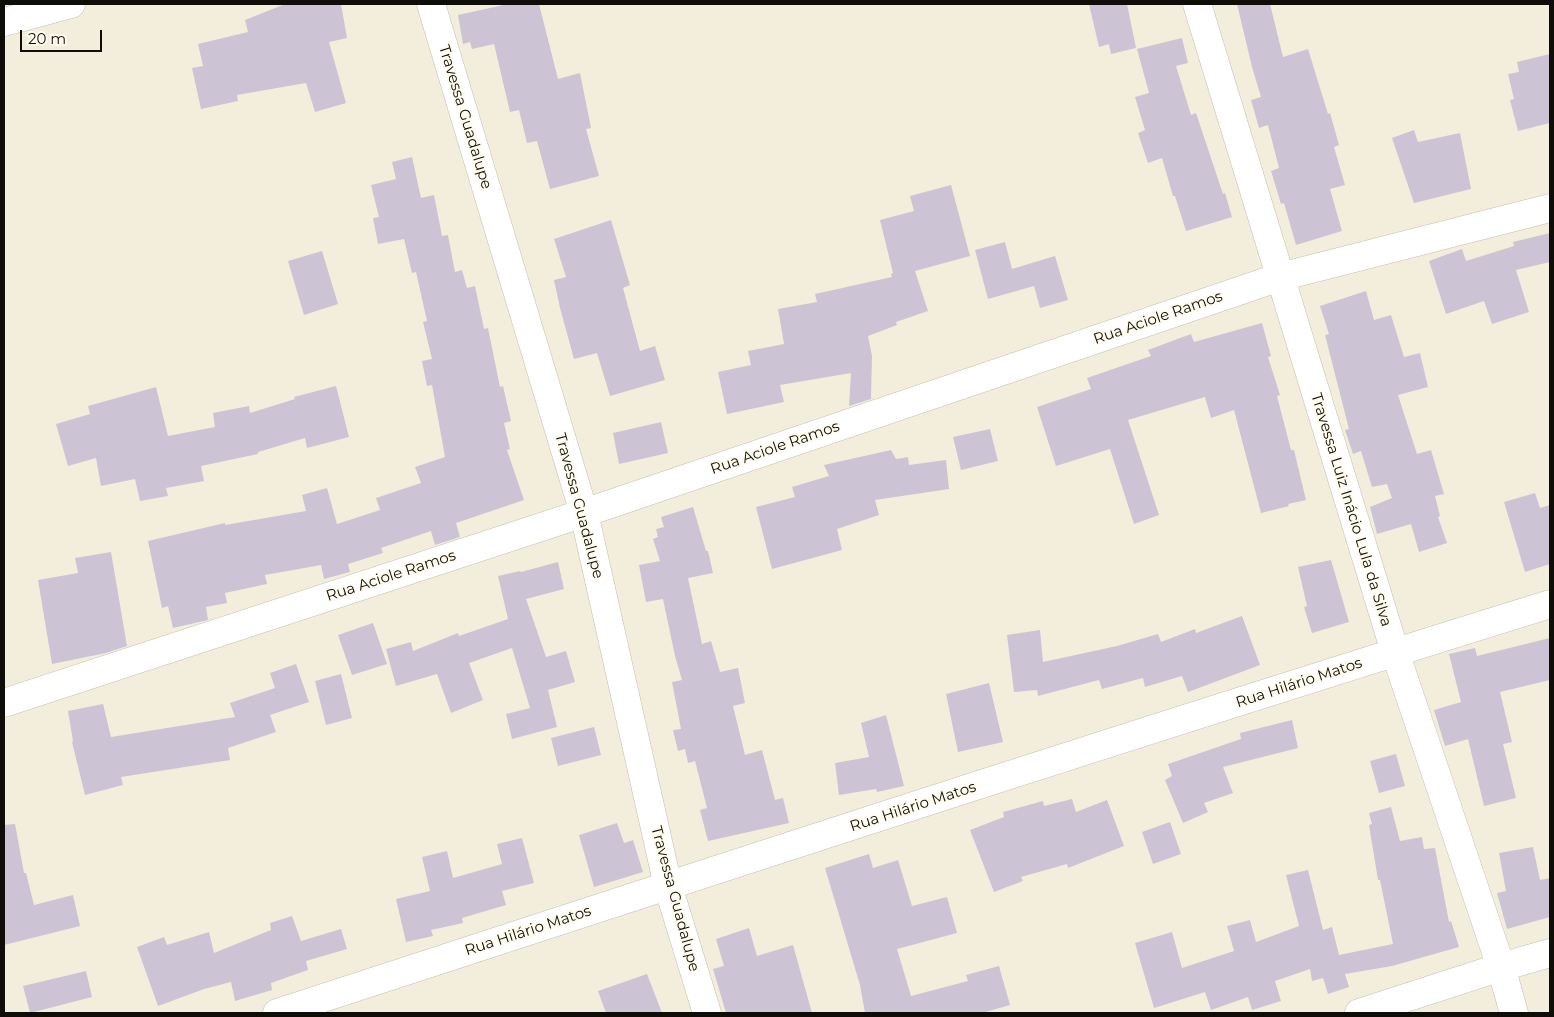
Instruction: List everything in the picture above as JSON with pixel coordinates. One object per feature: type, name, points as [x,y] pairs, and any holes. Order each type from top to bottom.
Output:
[{"type":"street","points":[[4,22],[71,4]]},
{"type":"street","name":"Travessa Guadalupe","points":[[431,4],[584,513],[668,886],[707,1013]]},
{"type":"street","name":"Travessa Luiz Inácio Lula da Silva","points":[[1197,4],[1395,652],[1501,967],[1514,1013]]},
{"type":"street","name":"Rua Aciole Ramos","points":[[4,703],[584,513],[1280,277],[1550,208]]},
{"type":"street","name":"Rua Hilário Matos","points":[[277,1013],[1395,652],[1550,604]]},
{"type":"street","points":[[1359,1013],[1550,953]]},
{"type":"building","points":[[285,4],[341,4],[347,38],[329,42],[346,103],[315,112],[306,83],[237,95],[238,101],[201,109],[192,68],[203,66],[198,44],[248,32],[245,20]]},
{"type":"building","points":[[508,4],[539,4],[558,79],[580,73],[591,128],[586,129],[599,176],[550,189],[537,141],[527,143],[519,110],[510,112],[494,44],[472,49],[470,42],[463,44],[458,15]]},
{"type":"building","points":[[1089,4],[1127,4],[1136,48],[1111,54],[1109,44],[1099,47]]},
{"type":"building","points":[[1237,4],[1270,4],[1283,57],[1308,49],[1339,145],[1334,147],[1345,185],[1330,189],[1342,231],[1296,245],[1284,203],[1281,204],[1271,171],[1279,168],[1268,125],[1259,128],[1251,100],[1261,97]]},
{"type":"building","points":[[1182,38],[1188,63],[1176,66],[1191,115],[1196,113],[1232,217],[1186,231],[1162,158],[1148,163],[1138,133],[1145,130],[1135,97],[1149,93],[1137,49]]},
{"type":"building","points":[[1550,54],[1550,123],[1518,131],[1510,100],[1514,99],[1508,74],[1519,72],[1517,62]]},
{"type":"building","points":[[1414,130],[1418,142],[1460,133],[1471,189],[1414,203],[1392,138]]},
{"type":"building","points":[[412,157],[421,198],[434,195],[442,236],[448,235],[455,272],[462,270],[467,288],[475,286],[484,329],[488,328],[500,387],[503,386],[511,421],[504,423],[510,449],[507,450],[524,500],[456,523],[460,537],[435,545],[431,531],[381,548],[383,553],[348,564],[350,572],[324,579],[321,565],[265,575],[267,584],[225,593],[227,603],[206,607],[208,620],[173,628],[168,606],[162,608],[148,541],[225,523],[225,525],[306,511],[302,495],[327,488],[337,524],[380,510],[376,498],[421,483],[415,467],[445,457],[432,385],[427,386],[422,361],[432,359],[423,322],[427,321],[416,272],[412,273],[404,239],[378,244],[373,218],[379,217],[371,185],[396,179],[392,162]]},
{"type":"building","points":[[951,185],[970,256],[915,271],[928,311],[896,322],[897,325],[868,336],[872,356],[871,399],[849,406],[851,373],[780,385],[784,402],[727,414],[718,372],[751,365],[748,351],[784,344],[778,309],[817,302],[815,294],[892,277],[891,274],[893,273],[880,220],[914,211],[910,196]]},
{"type":"building","points":[[611,220],[630,285],[623,288],[640,351],[655,346],[665,380],[610,396],[597,353],[574,359],[554,280],[566,277],[554,239]]},
{"type":"building","points":[[1550,233],[1550,262],[1516,270],[1529,312],[1492,324],[1484,301],[1446,314],[1429,261],[1462,249],[1466,261],[1514,246],[1513,242]]},
{"type":"building","points":[[1005,242],[1012,269],[1055,256],[1068,300],[1040,308],[1034,286],[988,299],[975,250]]},
{"type":"building","points":[[322,251],[338,304],[304,315],[288,261]]},
{"type":"building","points":[[1366,291],[1374,320],[1391,315],[1404,357],[1420,353],[1428,387],[1398,395],[1417,454],[1431,450],[1444,494],[1435,496],[1440,516],[1438,517],[1447,543],[1419,552],[1411,524],[1377,534],[1370,507],[1392,498],[1387,484],[1372,487],[1361,451],[1353,454],[1345,430],[1349,429],[1325,335],[1329,334],[1320,306]]},
{"type":"building","points":[[1262,323],[1271,356],[1268,357],[1280,395],[1277,396],[1291,450],[1294,450],[1306,500],[1261,513],[1234,410],[1211,418],[1205,397],[1128,420],[1159,515],[1134,524],[1110,449],[1056,466],[1037,407],[1091,389],[1087,378],[1151,356],[1148,350],[1191,334],[1194,342]]},
{"type":"building","points":[[336,386],[349,437],[307,448],[305,438],[258,452],[258,454],[201,466],[204,481],[166,488],[168,496],[140,501],[135,479],[101,486],[96,458],[68,466],[56,424],[90,414],[88,406],[156,387],[168,436],[215,427],[213,413],[249,406],[250,413],[295,399],[294,397]]},
{"type":"building","points":[[661,422],[668,453],[619,464],[613,433]]},
{"type":"building","points":[[990,429],[998,461],[961,470],[953,437]]},
{"type":"building","points":[[891,450],[896,459],[908,457],[909,465],[946,460],[949,489],[875,500],[879,515],[837,529],[842,550],[772,569],[756,507],[795,497],[792,487],[829,476],[824,465]]},
{"type":"building","points":[[1535,493],[1540,508],[1550,505],[1550,564],[1525,572],[1504,502]]},
{"type":"building","points":[[693,507],[706,551],[708,551],[713,573],[688,578],[702,644],[711,641],[720,672],[738,668],[745,703],[733,706],[745,755],[762,750],[775,800],[783,798],[789,823],[708,841],[700,810],[707,808],[695,761],[688,763],[685,749],[678,751],[673,730],[681,729],[672,682],[682,680],[663,599],[646,602],[639,565],[660,561],[653,539],[658,537],[656,529],[664,527],[661,517]]},
{"type":"building","points":[[111,552],[127,646],[106,653],[52,664],[38,580],[78,573],[75,558]]},
{"type":"building","points":[[1331,560],[1349,622],[1312,633],[1304,607],[1307,606],[1298,567]]},
{"type":"building","points":[[558,562],[564,589],[526,599],[546,657],[566,651],[575,682],[548,690],[557,727],[512,739],[506,714],[530,708],[512,648],[469,663],[483,700],[451,713],[437,674],[396,686],[386,649],[411,642],[413,651],[458,633],[459,636],[508,619],[498,576]]},
{"type":"building","points":[[1242,616],[1260,665],[1188,692],[1182,676],[1145,687],[1143,678],[1102,689],[1099,680],[1038,696],[1037,690],[1014,692],[1007,635],[1040,630],[1043,662],[1117,646],[1158,634],[1161,642],[1195,629],[1196,633]]},
{"type":"building","points":[[373,623],[387,664],[352,675],[338,635]]},
{"type":"building","points":[[1550,638],[1550,680],[1500,692],[1512,742],[1503,744],[1516,798],[1484,806],[1468,739],[1445,746],[1434,710],[1461,702],[1449,654],[1475,648],[1477,656]]},
{"type":"building","points":[[296,664],[309,702],[270,715],[276,732],[228,748],[230,760],[121,777],[123,785],[85,795],[72,742],[68,711],[103,704],[111,737],[235,717],[230,703],[275,688],[270,673]]},
{"type":"building","points":[[341,674],[352,718],[326,725],[315,681]]},
{"type":"building","points":[[989,683],[1003,742],[958,752],[946,694]]},
{"type":"building","points":[[886,715],[904,786],[877,792],[876,789],[839,795],[835,763],[869,757],[861,723]]},
{"type":"building","points":[[1292,720],[1298,748],[1223,767],[1233,793],[1204,803],[1208,812],[1183,823],[1165,780],[1172,776],[1168,764],[1241,739],[1240,733]]},
{"type":"building","points":[[594,727],[601,755],[558,766],[551,738]]},
{"type":"building","points":[[1396,754],[1405,786],[1379,793],[1370,761]]},
{"type":"building","points":[[1072,799],[1076,812],[1107,800],[1124,846],[1068,868],[1067,864],[1021,877],[1023,881],[994,892],[970,830],[1004,817],[1003,812],[1043,801],[1044,806]]},
{"type":"building","points":[[1391,807],[1400,841],[1422,837],[1424,849],[1435,848],[1449,922],[1451,921],[1459,947],[1392,966],[1345,974],[1349,987],[1328,994],[1323,978],[1312,981],[1310,969],[1275,981],[1281,1001],[1252,1010],[1248,997],[1211,1010],[1205,992],[1154,1008],[1135,943],[1172,932],[1182,968],[1234,951],[1227,926],[1250,920],[1256,942],[1299,926],[1286,875],[1308,870],[1323,930],[1332,927],[1339,955],[1393,944],[1380,880],[1378,880],[1369,825],[1372,824],[1369,813]]},
{"type":"building","points":[[1170,822],[1181,854],[1153,864],[1142,832]]},
{"type":"building","points":[[617,823],[624,843],[633,840],[643,872],[594,887],[579,835]]},
{"type":"building","points":[[15,824],[24,873],[26,873],[34,905],[73,895],[80,926],[4,945],[4,825]]},
{"type":"building","points":[[522,838],[534,883],[502,891],[506,905],[462,918],[463,923],[431,930],[433,936],[406,942],[396,899],[430,891],[422,857],[447,851],[453,878],[502,864],[497,844]]},
{"type":"building","points":[[1533,847],[1540,880],[1550,878],[1550,917],[1507,929],[1497,893],[1506,891],[1499,853]]},
{"type":"building","points":[[869,854],[873,868],[898,860],[912,906],[947,897],[957,933],[897,949],[911,996],[968,981],[966,975],[999,966],[1010,1005],[982,1013],[865,1013],[860,985],[825,868]]},
{"type":"building","points":[[292,916],[301,941],[341,929],[347,949],[306,961],[308,970],[271,983],[272,990],[235,1001],[231,982],[204,989],[158,1006],[137,947],[164,937],[167,945],[209,932],[214,953],[271,930],[270,923]]},
{"type":"building","points":[[749,928],[757,956],[793,945],[812,1013],[726,1013],[713,969],[724,966],[716,939]]},
{"type":"building","points":[[86,971],[92,997],[30,1013],[23,986]]},
{"type":"building","points":[[647,974],[662,1013],[606,1013],[598,991]]}]
